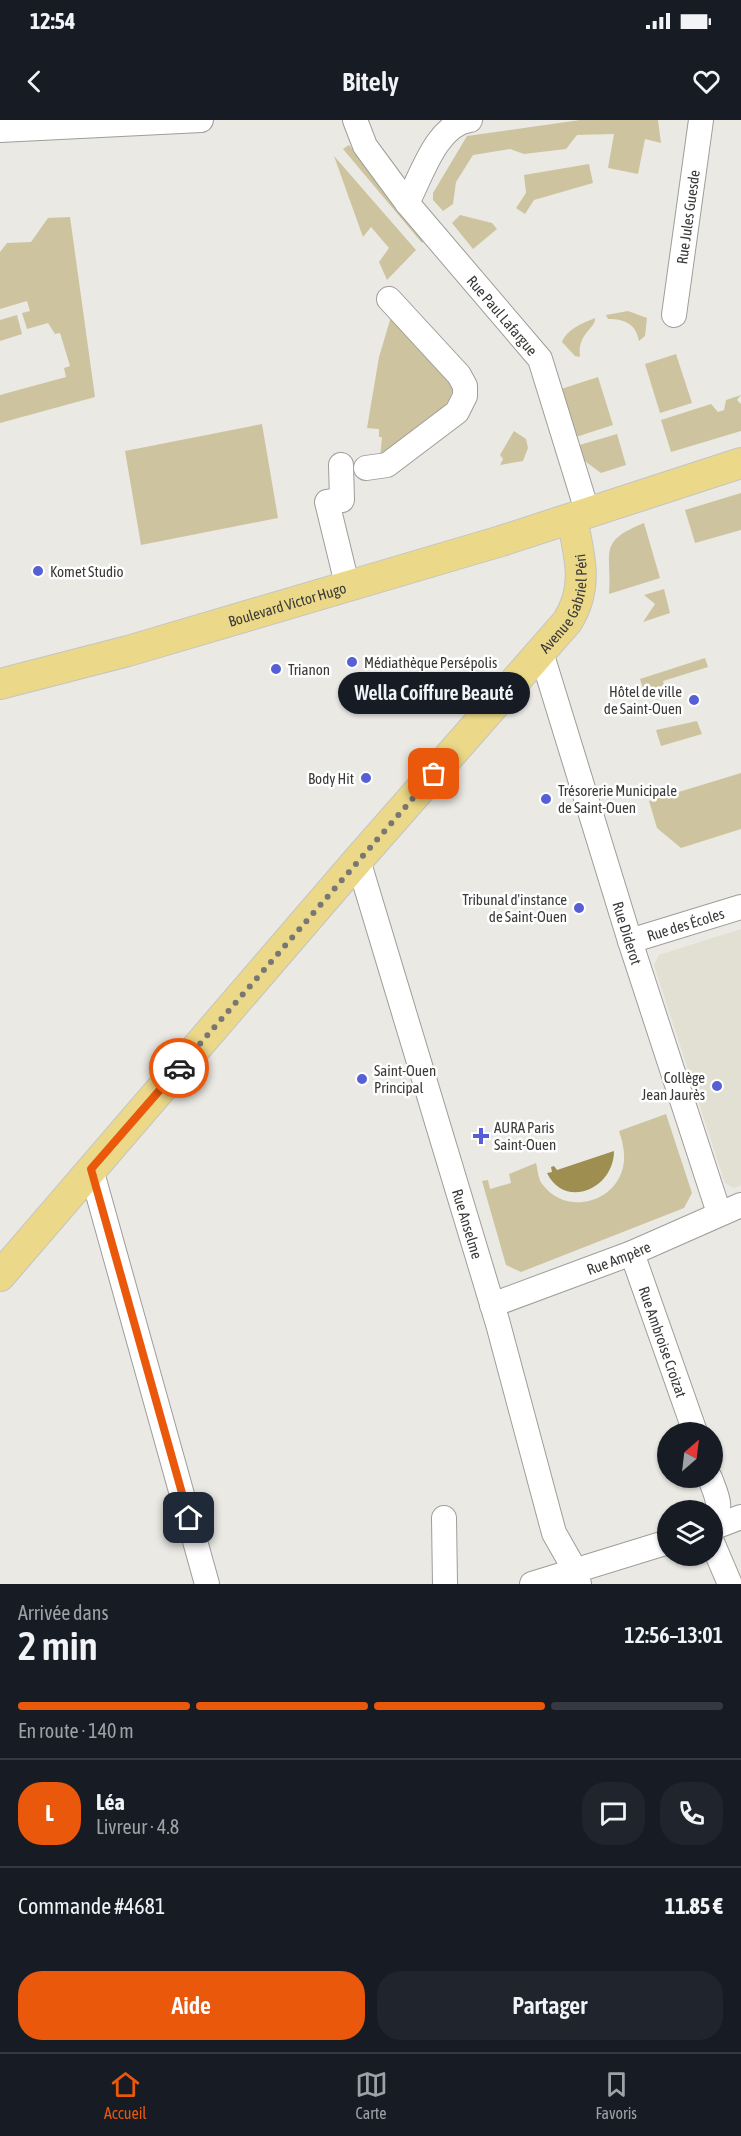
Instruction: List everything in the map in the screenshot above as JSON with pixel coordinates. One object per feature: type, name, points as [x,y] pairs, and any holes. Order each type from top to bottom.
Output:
[{"type":"main road","name":"Boulevard Victor Hugo","points":[[0,684],[128,651],[347,584],[580,517],[741,463]]},
{"type":"main road","name":"Avenue Gabriel Péri","points":[[0,1276],[358,860],[567,622],[579,597],[580,517]]},
{"type":"street","points":[[0,130],[81,123],[201,120]]},
{"type":"street","name":"Rue Paul Lafargue","points":[[355,120],[365,146],[407,203],[540,360],[580,517]]},
{"type":"street","points":[[407,203],[445,132],[458,122],[470,120]]},
{"type":"street","name":"Rue Jules Guesde","points":[[674,315],[702,120]]},
{"type":"street","points":[[366,468],[387,465],[457,412],[465,396],[465,386],[459,375],[389,299]]},
{"type":"street","points":[[341,465],[342,500],[327,502],[347,584]]},
{"type":"street","name":"Rue Diderot","points":[[541,652],[630,941],[730,1209]]},
{"type":"street","name":"Rue Anselme","points":[[358,860],[492,1305],[554,1533],[577,1577]]},
{"type":"street","name":"Rue des Écoles","points":[[630,941],[741,907]]},
{"type":"street","points":[[91,1169],[207,1584]]},
{"type":"street","name":"Rue Ampère","points":[[492,1305],[632,1253],[730,1209]]},
{"type":"street","name":"Rue Ambroise Croizat","points":[[632,1253],[691,1422]]},
{"type":"street","points":[[723,1524],[741,1517]]},
{"type":"street","points":[[444,1518],[445,1584]]},
{"type":"street","points":[[532,1584],[577,1577],[657,1546]]},
{"type":"street","points":[[722,1566],[730,1584]]},
{"type":"shaded area","points":[[580,120],[658,120],[661,143],[645,139],[638,174],[608,168],[614,134],[577,135],[566,149],[524,154],[510,149],[473,155],[456,182],[453,204],[443,211],[433,200],[433,193],[467,136]]},
{"type":"shaded area","points":[[349,145],[427,238],[422,243],[343,149]]},
{"type":"shaded area","points":[[334,156],[416,250],[387,280],[379,262],[389,248],[371,227],[363,237]]},
{"type":"shaded area","points":[[589,164],[593,183],[534,200],[525,214],[516,208],[526,193],[524,175]]},
{"type":"shaded area","points":[[460,215],[492,223],[497,229],[473,249],[452,223]]},
{"type":"shaded area","points":[[70,217],[95,397],[0,423],[0,395],[66,377],[64,368],[70,366],[60,333],[55,334],[48,323],[27,329],[22,313],[30,311],[27,301],[0,309],[0,252],[7,243],[31,242],[48,218]]},
{"type":"shaded area","points":[[393,310],[455,379],[446,405],[437,415],[416,434],[380,458],[382,437],[379,437],[379,429],[367,428],[379,357]]},
{"type":"shaded area","points":[[628,311],[647,318],[645,336],[639,341],[638,335],[629,324],[620,320],[608,319],[606,315]]},
{"type":"shaded area","points":[[17,315],[22,334],[0,341],[0,320]]},
{"type":"shaded area","points":[[595,318],[595,322],[581,342],[580,357],[575,356],[562,342],[564,337],[576,327]]},
{"type":"shaded area","points":[[676,354],[692,403],[660,413],[645,364]]},
{"type":"shaded area","points":[[598,377],[613,425],[573,438],[558,390]]},
{"type":"shaded area","points":[[741,395],[737,400],[741,404],[741,431],[671,452],[661,420],[711,404],[718,412],[724,410],[726,400]]},
{"type":"shaded area","points":[[262,424],[278,518],[141,545],[125,451]]},
{"type":"shaded area","points":[[514,431],[526,439],[528,448],[523,461],[500,465],[503,459],[500,455]]},
{"type":"shaded area","points":[[617,434],[626,465],[601,473],[582,459],[576,446]]},
{"type":"shaded area","points":[[741,493],[741,530],[695,543],[685,510]]},
{"type":"shaded area","points":[[644,523],[660,578],[609,594],[609,558],[613,542],[619,536]]},
{"type":"shaded area","points":[[664,589],[670,613],[643,622],[655,604],[644,595]]},
{"type":"shaded area","points":[[705,658],[708,667],[663,681],[664,685],[644,692],[640,679]]},
{"type":"shaded area","points":[[697,721],[702,734],[661,746],[656,730]]},
{"type":"shaded area","points":[[741,773],[741,829],[681,848],[657,828],[649,801]]},
{"type":"shaded area","name":"Collège Jean Jaurès","points":[[741,929],[741,1185],[734,1188],[725,1183],[654,965],[659,955]]},
{"type":"shaded area","points":[[666,1114],[692,1193],[684,1208],[521,1272],[506,1265],[482,1181],[488,1180],[490,1189],[511,1183],[509,1174],[536,1163],[540,1180],[551,1194],[572,1202],[595,1199],[605,1194],[613,1186],[624,1165],[619,1131]]},
{"type":"shaded area","points":[[614,1151],[612,1164],[606,1176],[587,1190],[565,1191],[555,1184],[547,1173],[552,1172],[551,1167],[554,1166],[557,1170]]},
{"type":"way so far","points":[[179,1068],[434,774]]},
{"type":"place","name":"Komet Studio","points":[[38,571]]},
{"type":"place","name":"Médiathèque Persépolis","points":[[352,662]]},
{"type":"place","name":"Trianon","points":[[276,669]]},
{"type":"place","name":"Hôtel de ville de Saint-Ouen","points":[[694,700]]},
{"type":"place","name":"Wella Coiffure Beauté","points":[[434,774]]},
{"type":"place","name":"Body Hit","points":[[366,778]]},
{"type":"place","name":"Trésorerie Municipale de Saint-Ouen","points":[[546,799]]},
{"type":"place","name":"Tribunal d'instance de Saint-Ouen","points":[[579,908]]},
{"type":"place","name":"Saint-Ouen Principal","points":[[362,1079]]},
{"type":"place","name":"Collège Jean Jaurès","points":[[717,1086]]},
{"type":"place","name":"AURA Paris Saint-Ouen","points":[[481,1136]]},
{"type":"route","points":[[179,1068],[91,1169],[189,1518]]}]
